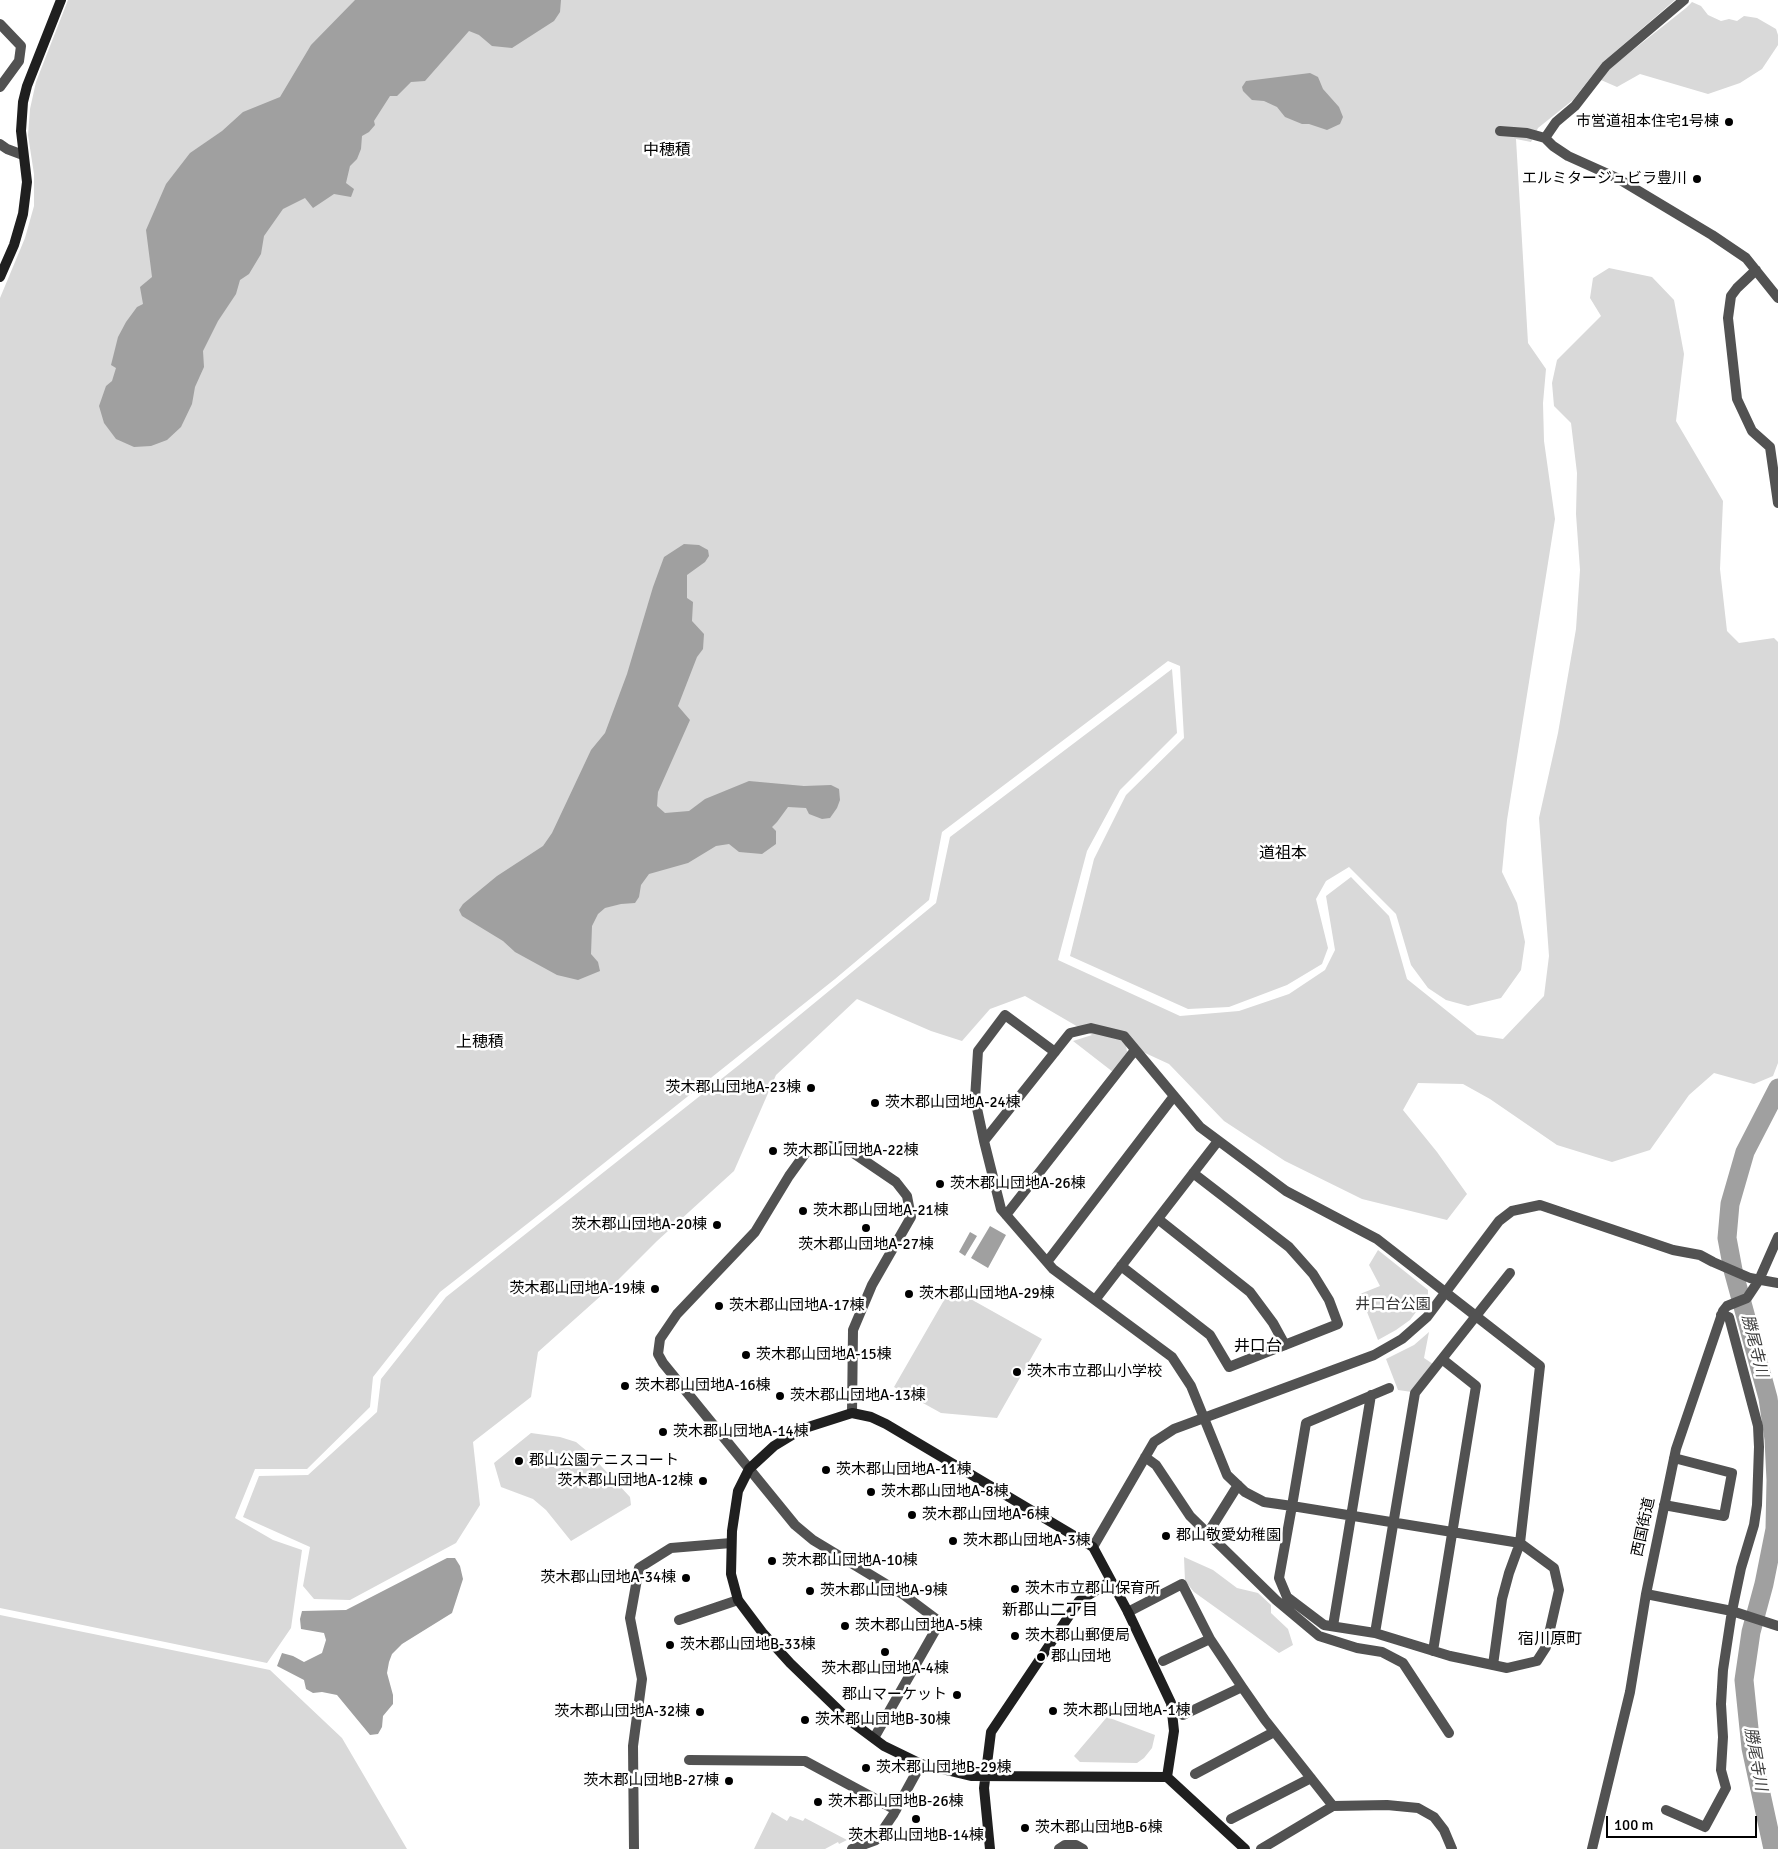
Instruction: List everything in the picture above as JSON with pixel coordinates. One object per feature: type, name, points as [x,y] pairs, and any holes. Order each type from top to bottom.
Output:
[{"type":"street","points":[[0,277],[14,245],[23,214],[27,182],[23,155],[21,116],[25,94],[61,0]]},
{"type":"street","points":[[1545,138],[1556,122],[1575,106],[1606,66],[1684,0]]},
{"type":"street","points":[[0,24],[21,46],[19,61],[0,87]]},
{"type":"street","points":[[1500,131],[1527,132],[1545,138],[1568,156],[1617,178],[1733,248],[1746,258],[1778,298]]},
{"type":"street","points":[[0,144],[23,155]]},
{"type":"street","points":[[1756,270],[1731,296],[1728,318],[1737,399],[1752,431],[1770,447],[1776,476],[1778,503]]},
{"type":"street","points":[[1056,1052],[1005,1015],[978,1051],[975,1099],[1001,1209],[1053,1269],[1172,1357],[1191,1386],[1227,1475],[1245,1492],[1264,1502],[1292,1506],[1520,1543],[1554,1568],[1559,1590],[1546,1647],[1537,1661],[1508,1668],[1434,1651],[1375,1633],[1324,1625],[1287,1596],[1279,1578],[1292,1506],[1306,1423],[1389,1388]]},
{"type":"street","points":[[984,1141],[1070,1033],[1092,1028],[1124,1036],[1200,1128],[1286,1191],[1377,1239],[1540,1366],[1520,1543],[1509,1572],[1502,1599],[1493,1665]]},
{"type":"street","points":[[1006,1215],[1136,1050]]},
{"type":"street","points":[[1047,1262],[1174,1096]]},
{"type":"street","points":[[1096,1300],[1218,1141]]},
{"type":"street","points":[[852,1413],[853,1330],[872,1285],[911,1217],[907,1196],[896,1182],[843,1146],[820,1146],[808,1150],[789,1176],[755,1232],[677,1314],[660,1339],[658,1354],[663,1364],[795,1526],[813,1540],[904,1594],[940,1622],[874,1738]]},
{"type":"street","points":[[1122,1266],[1210,1335],[1229,1367],[1338,1324],[1329,1300],[1313,1274],[1289,1247],[1193,1173]]},
{"type":"street","points":[[1093,1547],[1154,1442],[1174,1429],[1374,1355],[1402,1339],[1427,1317],[1499,1222],[1512,1211],[1540,1205],[1673,1250],[1700,1255],[1754,1282],[1778,1283]]},
{"type":"street","points":[[1158,1219],[1250,1292],[1273,1324],[1285,1345]]},
{"type":"street","name":"西国街道","points":[[1592,1849],[1630,1692],[1646,1594],[1674,1458],[1721,1315],[1727,1306],[1747,1298],[1778,1236]]},
{"type":"street","points":[[1375,1633],[1415,1393],[1510,1273]]},
{"type":"street","points":[[1666,1810],[1705,1827],[1726,1788],[1721,1770],[1724,1737],[1721,1704],[1723,1670],[1740,1568],[1754,1525],[1757,1505],[1759,1447],[1758,1426],[1729,1317],[1721,1315]]},
{"type":"street","points":[[1434,1651],[1476,1386],[1442,1359]]},
{"type":"street","points":[[1333,1626],[1371,1395]]},
{"type":"street","points":[[1166,1777],[1174,1731],[1171,1703],[1128,1612],[1093,1547],[886,1424],[871,1417],[852,1413],[802,1429],[774,1446],[749,1469],[738,1491],[731,1543],[731,1574],[738,1600],[762,1632],[790,1663],[849,1720],[884,1746],[921,1764],[971,1776],[1166,1777],[1245,1849]]},
{"type":"street","points":[[1145,1457],[1156,1465],[1190,1516],[1276,1600],[1319,1636],[1357,1648],[1382,1652],[1403,1663],[1449,1733]]},
{"type":"street","points":[[1664,1505],[1724,1516],[1732,1473],[1674,1458]]},
{"type":"street","points":[[1208,1533],[1238,1486]]},
{"type":"street","points":[[634,1849],[633,1746],[642,1679],[630,1618],[639,1568],[671,1548],[731,1543]]},
{"type":"street","points":[[990,1849],[984,1788],[991,1732],[1079,1601],[1111,1581]]},
{"type":"street","points":[[1128,1612],[1182,1584],[1210,1639],[1274,1732],[1333,1806]]},
{"type":"street","points":[[1646,1594],[1732,1611],[1778,1626]]},
{"type":"street","points":[[679,1620],[738,1600]]},
{"type":"street","points":[[1163,1661],[1210,1639]]},
{"type":"street","points":[[1183,1715],[1242,1686]]},
{"type":"street","points":[[1195,1774],[1274,1732]]},
{"type":"street","points":[[689,1760],[805,1761],[896,1810]]},
{"type":"street","points":[[852,1849],[876,1840],[896,1810],[921,1764]]},
{"type":"street","points":[[1231,1819],[1310,1778]]},
{"type":"street","points":[[1261,1849],[1333,1806],[1387,1805],[1418,1808],[1434,1817],[1444,1830],[1452,1849]]},
{"type":"street","points":[[1059,1849],[1065,1845],[1076,1844],[1083,1849]]},
{"type":"green space","points":[[68,0],[1675,0],[1602,63],[1573,100],[1538,128],[1531,142],[1516,139],[1528,343],[1546,369],[1543,403],[1544,441],[1555,519],[1507,820],[1502,872],[1517,903],[1525,942],[1521,970],[1501,998],[1468,1006],[1446,1000],[1428,988],[1411,965],[1396,914],[1349,867],[1326,881],[1316,899],[1328,948],[1322,964],[1287,985],[1229,1007],[1188,1009],[1070,956],[1094,859],[1126,795],[1184,738],[1180,666],[1168,661],[942,832],[929,900],[835,979],[440,1292],[373,1377],[370,1407],[307,1469],[255,1469],[235,1518],[273,1540],[302,1550],[291,1628],[267,1663],[0,1608],[0,298],[25,238],[34,206],[34,174],[28,135],[30,109],[36,82]]},
{"type":"green space","points":[[1692,2],[1701,6],[1708,15],[1721,21],[1729,19],[1737,21],[1744,16],[1757,18],[1776,29],[1778,45],[1762,69],[1740,83],[1708,94],[1640,74],[1617,87],[1601,80],[1609,69]]},
{"type":"green space","points":[[1609,268],[1652,277],[1674,300],[1684,354],[1676,421],[1723,501],[1720,569],[1727,631],[1739,643],[1774,638],[1778,642],[1778,1063],[1773,1076],[1754,1084],[1714,1073],[1689,1095],[1650,1150],[1612,1162],[1557,1145],[1490,1099],[1463,1084],[1418,1083],[1403,1110],[1437,1152],[1467,1194],[1447,1220],[1362,1199],[1285,1161],[1224,1121],[1169,1064],[1130,1046],[1126,1045],[1127,1052],[1113,1072],[1073,1041],[1092,1035],[1025,996],[990,1009],[962,1041],[931,1031],[857,999],[776,1075],[734,1171],[657,1241],[613,1285],[538,1352],[531,1397],[473,1442],[480,1505],[456,1543],[350,1600],[314,1599],[303,1586],[310,1547],[243,1517],[259,1476],[308,1475],[377,1412],[381,1379],[446,1297],[739,1065],[936,903],[950,837],[1172,669],[1177,733],[1120,790],[1087,851],[1058,960],[1180,1016],[1239,1011],[1289,994],[1325,970],[1335,950],[1326,896],[1351,877],[1389,916],[1407,979],[1477,1035],[1503,1039],[1544,996],[1549,956],[1539,818],[1558,733],[1576,629],[1580,570],[1576,514],[1577,473],[1571,423],[1554,406],[1552,383],[1557,360],[1601,316],[1590,298],[1593,278]]},
{"type":"green space","name":"井口台公園","points":[[1378,1250],[1428,1290],[1428,1296],[1410,1320],[1378,1340],[1360,1294],[1380,1286],[1369,1265]]},
{"type":"green space","points":[[951,1288],[1042,1339],[997,1418],[941,1413],[894,1387]]},
{"type":"green space","points":[[1429,1332],[1424,1358],[1433,1364],[1412,1392],[1398,1390],[1386,1359],[1414,1345]]},
{"type":"green space","points":[[531,1433],[560,1437],[576,1442],[588,1452],[630,1497],[631,1505],[571,1541],[546,1510],[533,1499],[501,1487],[494,1463]]},
{"type":"green space","points":[[1184,1557],[1213,1570],[1237,1588],[1258,1593],[1271,1605],[1271,1613],[1288,1629],[1293,1645],[1279,1653],[1194,1592],[1185,1581]]},
{"type":"green space","points":[[0,1615],[270,1670],[342,1738],[407,1849],[0,1849]]},
{"type":"green space","points":[[1107,1717],[1155,1735],[1152,1748],[1144,1758],[1137,1763],[1080,1762],[1074,1756]]},
{"type":"green space","points":[[772,1812],[787,1821],[790,1816],[803,1821],[805,1818],[847,1840],[839,1844],[838,1842],[825,1849],[754,1849]]},
{"type":"shaded area","points":[[355,0],[561,0],[560,12],[554,21],[512,48],[492,46],[479,35],[469,31],[425,81],[411,82],[397,96],[390,96],[374,121],[375,125],[362,136],[361,149],[357,159],[350,166],[346,183],[354,189],[351,197],[334,194],[313,208],[305,198],[283,209],[264,236],[261,254],[249,274],[240,280],[236,294],[218,321],[203,351],[204,367],[195,387],[192,404],[181,427],[167,440],[151,446],[134,447],[116,439],[104,423],[99,406],[106,386],[112,381],[116,368],[111,365],[118,337],[137,307],[143,304],[140,287],[152,277],[146,230],[166,184],[190,153],[222,131],[243,112],[280,97],[311,45]]},
{"type":"shaded area","points":[[1310,73],[1318,77],[1323,89],[1339,107],[1343,117],[1340,124],[1327,130],[1309,124],[1302,124],[1285,117],[1277,107],[1264,101],[1252,100],[1243,91],[1242,87],[1246,81]]},
{"type":"shaded area","points":[[684,544],[699,545],[708,550],[709,556],[705,562],[687,575],[687,598],[693,602],[692,621],[704,634],[703,649],[697,657],[678,706],[690,720],[658,792],[657,806],[665,813],[689,811],[705,799],[749,781],[804,786],[831,785],[839,789],[840,800],[830,818],[822,819],[809,814],[806,808],[788,807],[772,827],[776,831],[776,844],[762,854],[739,852],[729,844],[716,846],[688,863],[649,874],[641,885],[639,897],[635,903],[605,908],[598,914],[592,926],[591,954],[598,962],[600,971],[578,980],[557,975],[515,952],[503,941],[462,916],[459,910],[463,904],[497,876],[543,846],[552,833],[591,750],[605,733],[627,674],[664,557]]},
{"type":"shaded area","points":[[990,1226],[1006,1235],[988,1268],[971,1258]]},
{"type":"shaded area","points":[[970,1232],[977,1236],[965,1256],[959,1252]]},
{"type":"shaded area","points":[[447,1558],[455,1558],[460,1566],[463,1579],[452,1613],[402,1644],[392,1654],[387,1673],[393,1695],[393,1704],[383,1716],[382,1727],[378,1734],[370,1735],[337,1695],[322,1692],[313,1693],[306,1689],[304,1680],[277,1666],[282,1653],[304,1662],[322,1653],[326,1640],[324,1633],[301,1629],[300,1619],[302,1611],[346,1610]]},
{"type":"waterway","name":"勝尾寺川","points":[[1773,1849],[1751,1748],[1744,1680],[1751,1632],[1764,1584],[1775,1529],[1776,1480],[1774,1439],[1768,1398],[1733,1270],[1727,1238],[1730,1204],[1745,1152],[1778,1088]]},
{"type":"place","name":"市営道祖本住宅1号棟","points":[[1729,122]]},
{"type":"place","name":"エルミタージュビラ豊川","points":[[1697,179]]},
{"type":"place","name":"茨木郡山団地A-23棟","points":[[811,1088]]},
{"type":"place","name":"茨木郡山団地A-24棟","points":[[875,1103]]},
{"type":"place","name":"茨木郡山団地A-22棟","points":[[773,1151]]},
{"type":"place","name":"茨木郡山団地A-26棟","points":[[940,1184]]},
{"type":"place","name":"茨木郡山団地A-21棟","points":[[803,1211]]},
{"type":"place","name":"茨木郡山団地A-20棟","points":[[717,1225]]},
{"type":"place","name":"茨木郡山団地A-27棟","points":[[866,1228]]},
{"type":"place","name":"茨木郡山団地A-19棟","points":[[655,1289]]},
{"type":"place","name":"茨木郡山団地A-29棟","points":[[909,1294]]},
{"type":"place","name":"茨木郡山団地A-17棟","points":[[719,1306]]},
{"type":"place","name":"茨木郡山団地A-15棟","points":[[746,1355]]},
{"type":"place","name":"茨木市立郡山小学校","points":[[1017,1372]]},
{"type":"place","name":"茨木郡山団地A-16棟","points":[[625,1386]]},
{"type":"place","name":"茨木郡山団地A-13棟","points":[[780,1396]]},
{"type":"place","name":"茨木郡山団地A-14棟","points":[[663,1432]]},
{"type":"place","name":"郡山公園テニスコート","points":[[519,1461]]},
{"type":"place","name":"茨木郡山団地A-11棟","points":[[826,1470]]},
{"type":"place","name":"茨木郡山団地A-12棟","points":[[703,1481]]},
{"type":"place","name":"茨木郡山団地A-8棟","points":[[871,1492]]},
{"type":"place","name":"茨木郡山団地A-6棟","points":[[912,1515]]},
{"type":"place","name":"郡山敬愛幼稚園","points":[[1166,1536]]},
{"type":"place","name":"茨木郡山団地A-3棟","points":[[953,1541]]},
{"type":"place","name":"茨木郡山団地A-10棟","points":[[772,1561]]},
{"type":"place","name":"茨木郡山団地A-34棟","points":[[686,1578]]},
{"type":"place","name":"茨木市立郡山保育所","points":[[1015,1589]]},
{"type":"place","name":"茨木郡山団地A-9棟","points":[[810,1591]]},
{"type":"place","name":"茨木郡山団地A-5棟","points":[[845,1626]]},
{"type":"place","name":"茨木郡山郵便局","points":[[1015,1636]]},
{"type":"place","name":"茨木郡山団地B-33棟","points":[[670,1645]]},
{"type":"place","name":"茨木郡山団地A-4棟","points":[[885,1652]]},
{"type":"place","name":"郡山団地","points":[[1041,1657]]},
{"type":"place","name":"郡山マーケット","points":[[957,1695]]},
{"type":"place","name":"茨木郡山団地A-1棟","points":[[1053,1711]]},
{"type":"place","name":"茨木郡山団地A-32棟","points":[[700,1712]]},
{"type":"place","name":"茨木郡山団地B-30棟","points":[[805,1720]]},
{"type":"place","name":"茨木郡山団地B-29棟","points":[[866,1768]]},
{"type":"place","name":"茨木郡山団地B-27棟","points":[[729,1781]]},
{"type":"place","name":"茨木郡山団地B-26棟","points":[[818,1802]]},
{"type":"place","name":"茨木郡山団地B-14棟","points":[[916,1819]]},
{"type":"place","name":"茨木郡山団地B-6棟","points":[[1025,1828]]},
{"type":"district","name":"中穂積","points":[[667,151]]},
{"type":"district","name":"道祖本","points":[[1283,854]]},
{"type":"district","name":"上穂積","points":[[480,1043]]},
{"type":"district","name":"井口台","points":[[1258,1347]]},
{"type":"district","name":"新郡山二丁目","points":[[1050,1611]]},
{"type":"district","name":"宿川原町","points":[[1550,1640]]}]
